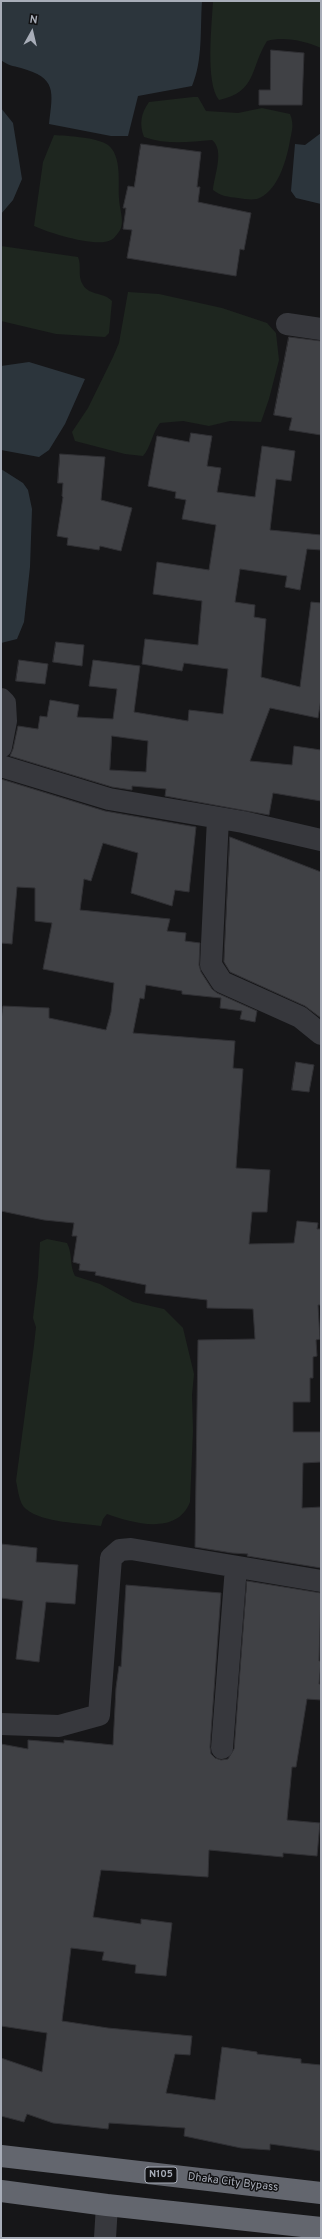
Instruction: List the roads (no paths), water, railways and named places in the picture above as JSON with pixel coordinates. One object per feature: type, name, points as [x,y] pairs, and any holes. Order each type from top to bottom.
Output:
[{"type":"highway","name":"Dhaka City Bypass","points":[[1,2156],[321,2193]]},
{"type":"highway","points":[[1,2191],[107,2205],[321,2228]]},
{"type":"street","points":[[287,324],[321,329]]},
{"type":"street","points":[[1,699],[5,703],[6,721],[1,747]]},
{"type":"street","points":[[1,766],[109,799],[218,818],[321,840]]},
{"type":"street","points":[[218,818],[211,965],[222,982],[300,1017],[321,1034]]},
{"type":"street","points":[[1,1724],[59,1726],[99,1715],[111,1558],[120,1550],[132,1550],[321,1581]]},
{"type":"street","points":[[222,1748],[236,1567]]},
{"type":"street","points":[[104,2238],[107,2205]]}]
